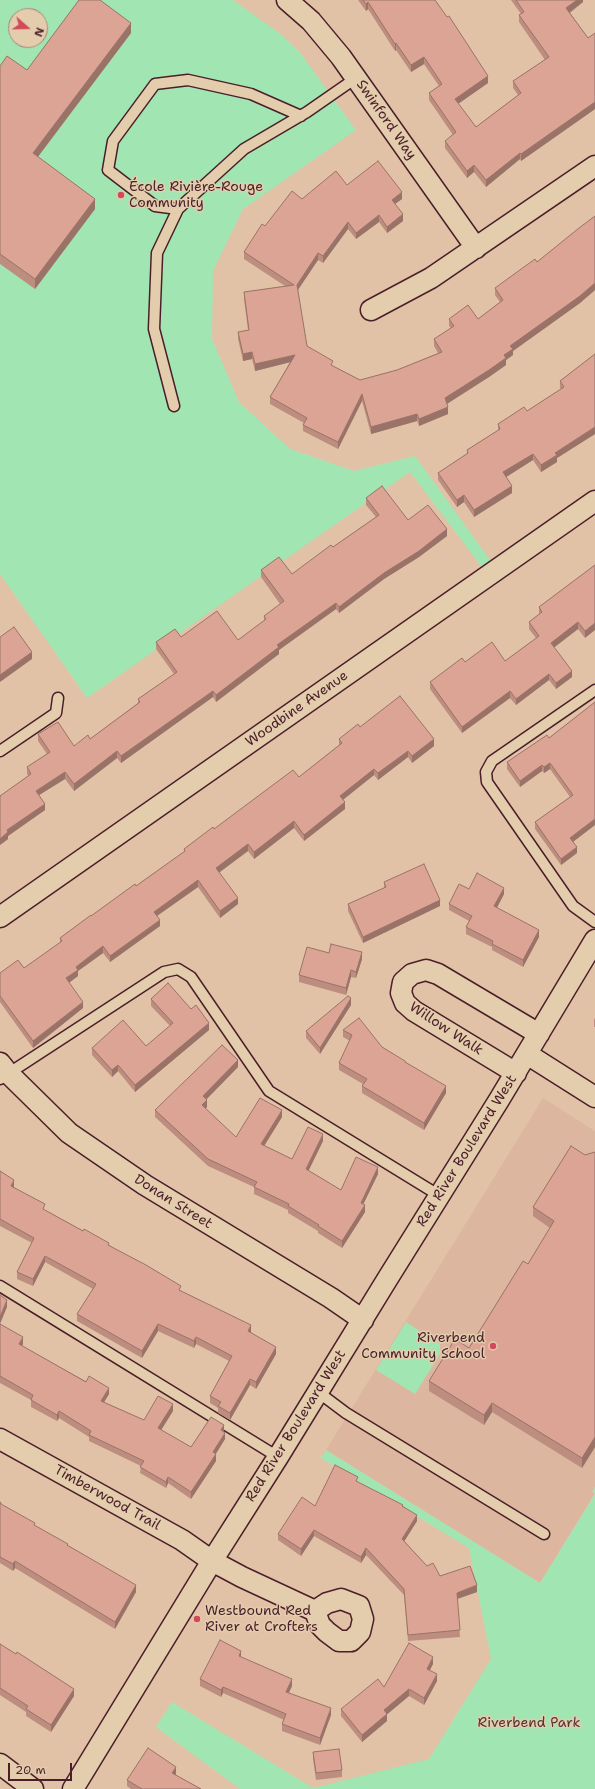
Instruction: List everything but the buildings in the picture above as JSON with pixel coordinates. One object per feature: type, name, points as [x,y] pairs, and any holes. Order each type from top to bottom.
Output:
[{"type":"street","name":"Swinford Way","points":[[287,0],[311,21],[356,78],[476,248]]},
{"type":"street","points":[[371,310],[431,278],[595,166]]},
{"type":"street","name":"Woodbine Avenue","points":[[0,916],[595,501]]},
{"type":"street","name":"Red River Boulevard West","points":[[73,1789],[212,1561],[516,1073],[595,940]]},
{"type":"street","name":"Willow Walk","points":[[516,1073],[414,1011],[405,1003],[401,993],[403,982],[412,974],[426,970],[438,974],[539,1034]]},
{"type":"street","points":[[527,1054],[595,1097]]},
{"type":"street","name":"Donan Street","points":[[3,1072],[75,1137],[145,1185],[331,1298],[363,1320]]},
{"type":"street","name":"Timberwood Trail","points":[[0,1439],[182,1540],[212,1561],[242,1577],[315,1611]]},
{"type":"street","points":[[0,1764],[33,1789]]},
{"type":"lane","points":[[174,406],[154,329],[157,253],[178,209],[244,149],[301,116],[356,78]]},
{"type":"lane","points":[[178,209],[155,206],[108,170],[113,141],[155,84],[188,80],[251,94],[301,116]]},
{"type":"lane","points":[[595,690],[492,761],[486,772],[487,782],[573,906],[595,922]]},
{"type":"lane","points":[[0,750],[56,713],[58,698]]},
{"type":"lane","points":[[3,1072],[164,972],[178,969],[191,977],[269,1091],[440,1196]]},
{"type":"lane","points":[[0,1286],[278,1457]]},
{"type":"lane","points":[[318,1392],[346,1413],[544,1534]]},
{"type":"shaded area","name":"Riverbend Community School","points":[[543,1098],[595,1131],[595,1487],[593,1491],[595,1493],[540,1583],[326,1450]]},
{"type":"green space","points":[[0,0],[233,0],[278,32],[299,51],[356,130],[243,209],[213,271],[212,339],[239,402],[290,449],[354,471],[415,456],[490,560],[491,573],[481,566],[410,472],[87,698],[0,574]]},
{"type":"green space","points":[[406,1322],[440,1344],[440,1354],[415,1394],[376,1370]]},
{"type":"green space","name":"Riverbend Park","points":[[326,1450],[540,1583],[595,1494],[595,1789],[240,1789],[156,1727],[172,1702],[313,1788],[429,1759],[491,1659],[469,1548],[321,1458]]},
{"type":"green space","points":[[595,1487],[595,1494],[592,1492]]},
{"type":"place","name":"École Rivière-Rouge Community","points":[[121,195]]},
{"type":"place","name":"Riverbend Community School","points":[[493,1346]]},
{"type":"place","name":"Westbound Red River at Crofters","points":[[197,1619]]}]
